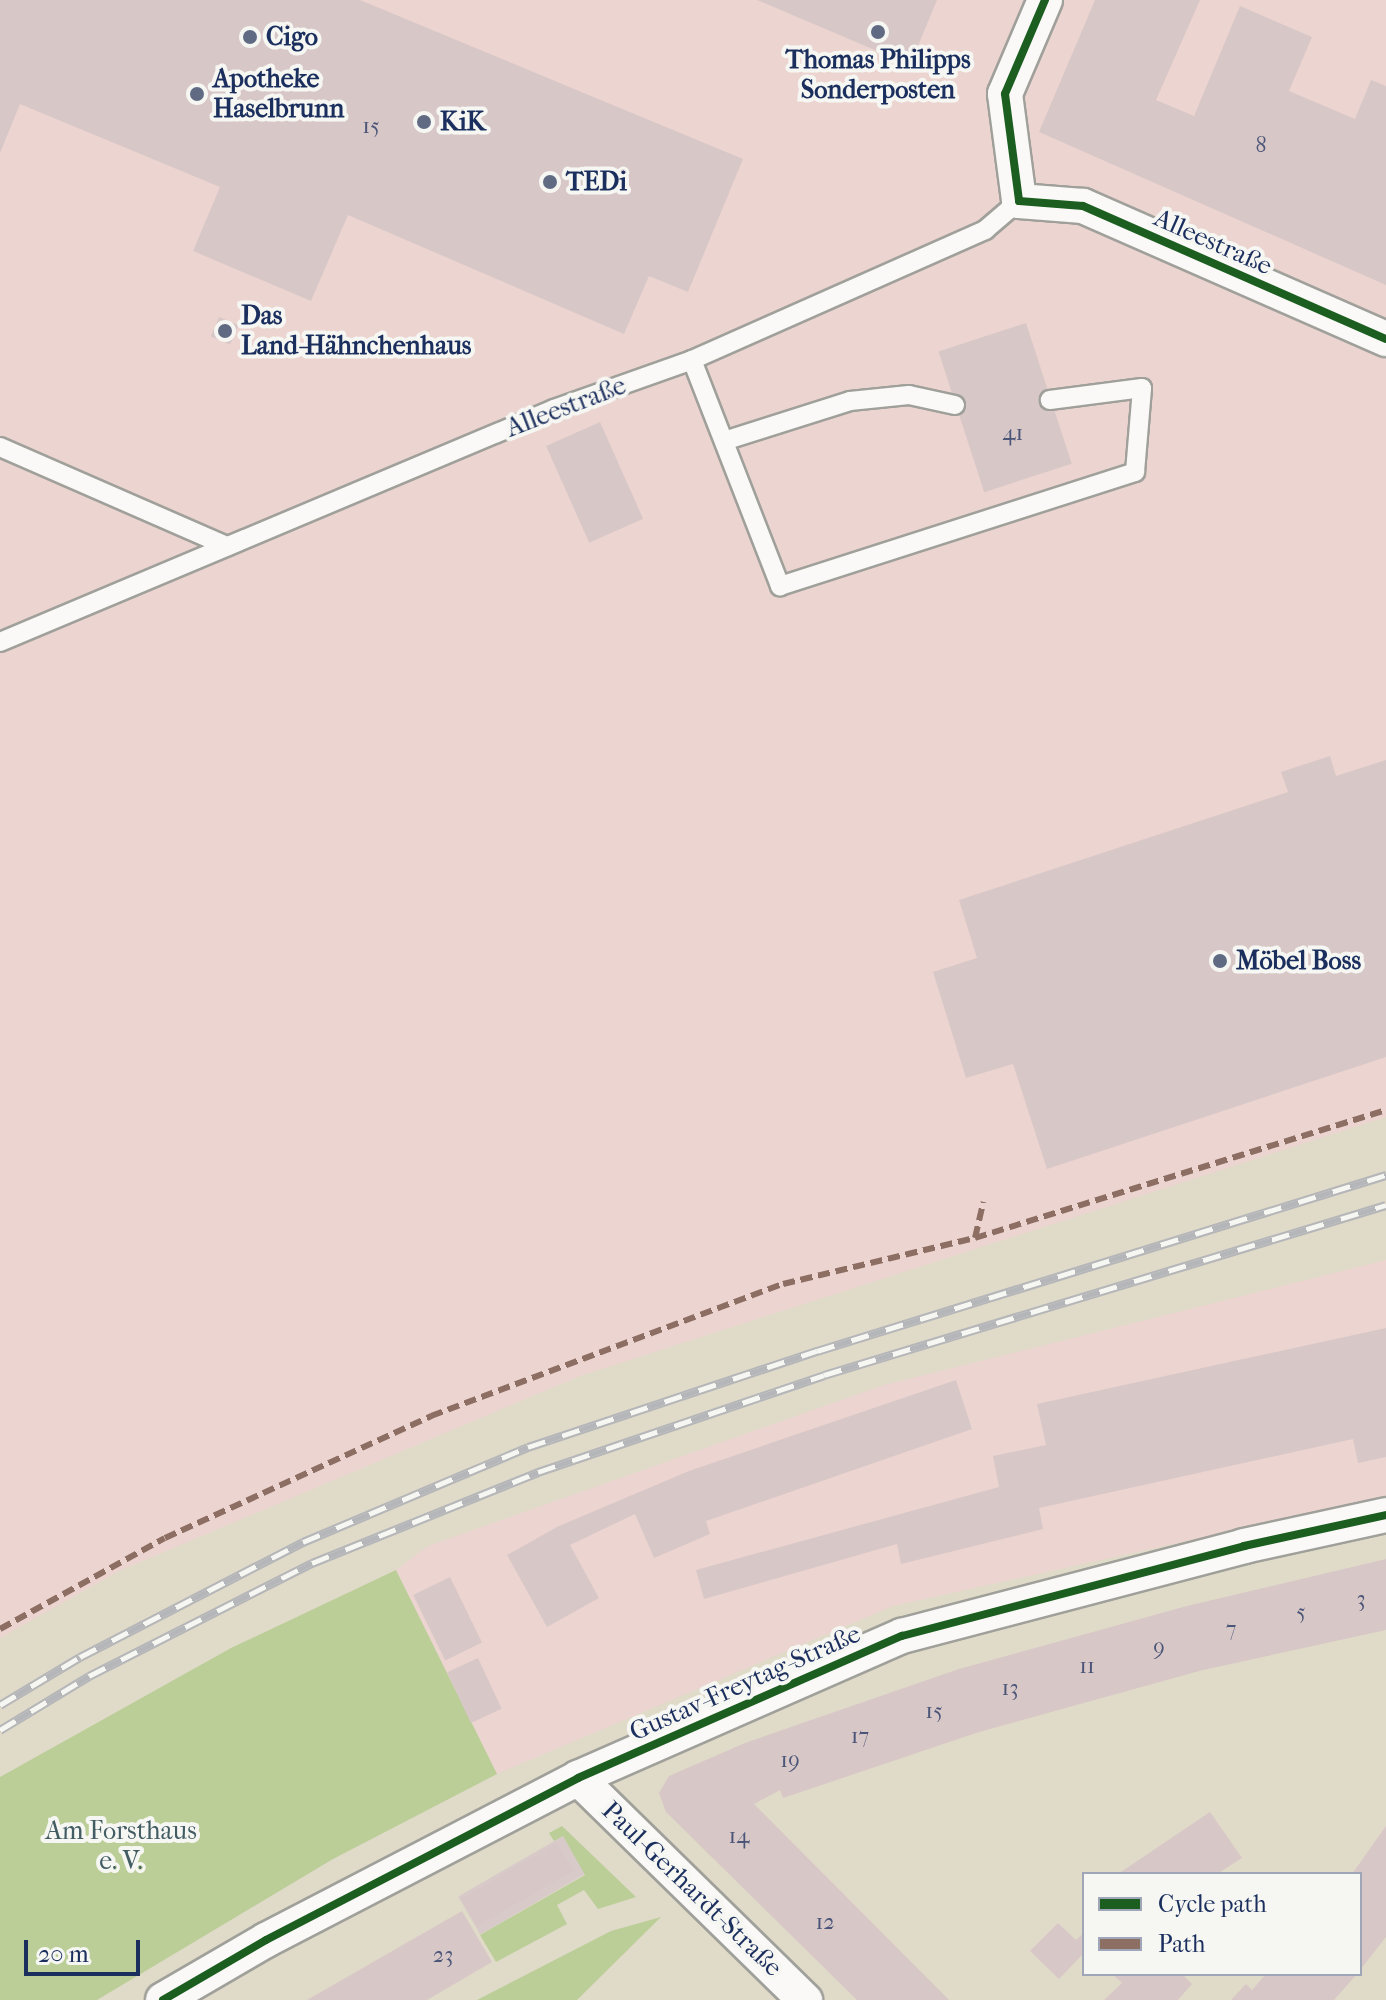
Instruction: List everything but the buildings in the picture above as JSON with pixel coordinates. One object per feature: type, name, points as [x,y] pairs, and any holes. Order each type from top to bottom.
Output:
[{"type":"street","points":[[1019,201],[1005,94],[1045,0]]},
{"type":"street","name":"Alleestraße","points":[[1019,201],[1083,206],[1386,339]]},
{"type":"street","name":"Gustav-Freytag-Straße","points":[[163,2000],[266,1940],[578,1778],[902,1636],[1244,1546],[1386,1515]]},
{"type":"street","name":"Paul-Gerhardt-Straße","points":[[578,1778],[805,2000]]},
{"type":"lane","name":"Alleestraße","points":[[0,642],[554,409],[692,360],[985,230],[1019,201]]},
{"type":"lane","points":[[692,360],[780,586],[1135,472],[1142,388],[1050,400]]},
{"type":"lane","points":[[724,441],[850,401],[909,395],[955,405]]},
{"type":"lane","points":[[0,447],[227,546]]},
{"type":"shaded area","points":[[0,0],[1386,0],[1386,1117],[580,1376],[119,1571],[0,1638]]},
{"type":"shaded area","points":[[1386,1260],[1386,1497],[893,1606],[497,1774],[396,1570],[428,1546],[884,1385]]},
{"type":"shaded area","points":[[563,1836],[585,1874],[480,1935],[458,1896]]},
{"type":"green space","name":"Am Forsthaus e. V.","points":[[396,1570],[497,1774],[333,1859],[97,2000],[0,2000],[0,1777],[231,1648]]},
{"type":"green space","points":[[562,1826],[636,1897],[598,1909],[584,1890],[557,1905],[567,1924],[496,1962],[480,1935],[585,1875],[563,1836],[554,1841],[549,1833]]},
{"type":"green space","points":[[661,1917],[577,2000],[477,2000],[611,1931]]},
{"type":"railway","points":[[0,1705],[80,1657],[303,1542],[528,1447],[817,1351],[1386,1175]]},
{"type":"railway","points":[[0,1730],[89,1676],[312,1563],[538,1472],[824,1375],[1386,1205]]},
{"type":"marked path","points":[[0,1629],[165,1538],[431,1416],[783,1284],[975,1238],[1385,1110]]},
{"type":"marked path","points":[[975,1238],[983,1202]]},
{"type":"cycle path","points":[[1045,0],[1005,94],[1019,201],[1083,206],[1386,339]]},
{"type":"cycle path","points":[[163,2000],[266,1940],[578,1778],[902,1636],[1244,1546],[1386,1515]]},
{"type":"place","name":"Thomas Philipps Sonderposten","points":[[878,32]]},
{"type":"place","name":"Cigo","points":[[250,37]]},
{"type":"place","name":"Apotheke Haselbrunn","points":[[197,94]]},
{"type":"place","name":"KiK","points":[[424,122]]},
{"type":"place","name":"TEDi","points":[[550,182]]},
{"type":"place","name":"Das Land-Hähnchenhaus","points":[[225,331]]},
{"type":"place","name":"Möbel Boss","points":[[1220,961]]}]
